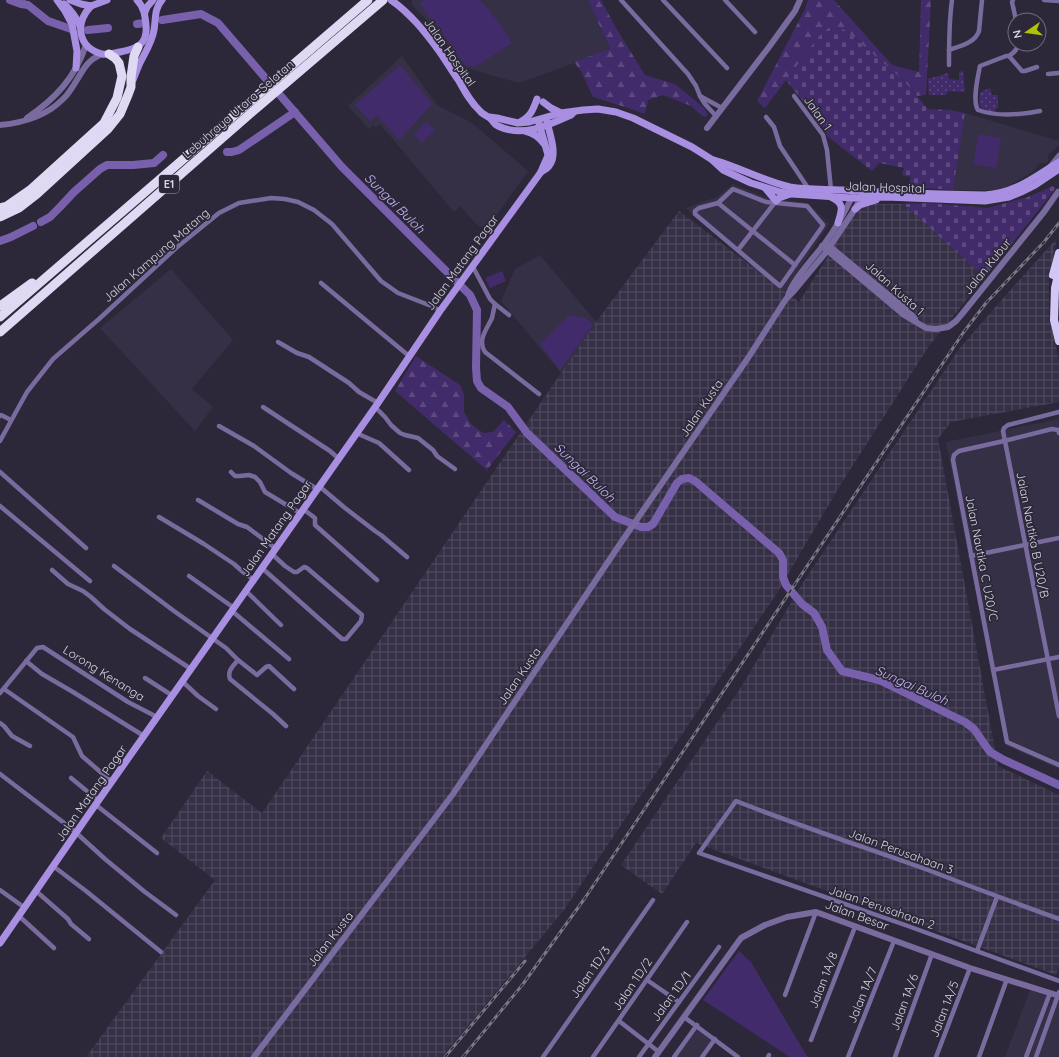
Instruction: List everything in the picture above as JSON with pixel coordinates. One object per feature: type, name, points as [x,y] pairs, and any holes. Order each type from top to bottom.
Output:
[{"type":"highway","name":"Lebuhraya Utara–Selatan","points":[[0,317],[257,102],[295,76],[383,0]]},
{"type":"highway","name":"Lebuhraya Utara–Selatan","points":[[0,332],[257,102],[289,68],[368,1]]},
{"type":"highway","points":[[0,217],[19,208],[37,194],[108,129],[120,114],[131,87],[134,56],[138,47]]},
{"type":"highway","points":[[0,208],[7,206],[30,190],[104,123],[117,98],[122,76],[119,63],[115,58],[106,54]]},
{"type":"highway","points":[[0,306],[88,242]]},
{"type":"highway","points":[[1059,253],[1052,278],[1051,288],[1051,304],[1059,342]]},
{"type":"highway","points":[[1054,320],[1055,288],[1059,270]]},
{"type":"main road","points":[[58,0],[71,10],[76,17],[86,45],[91,49],[106,54],[138,47],[143,41],[146,29],[145,12],[140,3],[136,0]]},
{"type":"main road","points":[[58,0],[72,24],[77,51],[76,68]]},
{"type":"main road","points":[[70,0],[91,6]]},
{"type":"main road","points":[[80,26],[87,10],[99,1],[106,0]]},
{"type":"main road","points":[[145,12],[153,0]]},
{"type":"main road","points":[[131,87],[138,66],[152,38],[155,16],[162,0]]},
{"type":"main road","name":"Jalan Hospital","points":[[391,0],[400,6],[424,30],[471,102],[481,113],[489,117],[518,123],[529,122],[570,111],[574,112],[598,109],[616,112],[633,118],[692,148],[711,159],[723,170],[766,189],[792,194],[996,194],[1009,191],[1022,185],[1059,162]]},
{"type":"main road","points":[[518,123],[527,118],[540,100],[561,113]]},
{"type":"main road","name":"Jalan Hospital","points":[[489,117],[497,126],[518,131],[544,126],[571,115],[574,112]]},
{"type":"main road","points":[[541,172],[548,168],[554,156],[542,119]]},
{"type":"main road","points":[[544,126],[548,151]]},
{"type":"main road","points":[[523,130],[537,136],[542,140],[548,151]]},
{"type":"main road","name":"Jalan Matang Pagar","points":[[1,938],[25,908],[440,311],[541,172],[548,155],[548,151]]},
{"type":"main road","name":"Jalan Hospital","points":[[711,159],[729,164],[746,172],[783,185],[831,193]]},
{"type":"main road","name":"Jalan Hospital","points":[[862,194],[886,197],[985,201],[996,200],[1021,192],[1035,185],[1059,169]]},
{"type":"main road","points":[[746,172],[756,180],[778,188],[780,192]]},
{"type":"main road","points":[[766,189],[775,202],[779,198],[792,194]]},
{"type":"main road","points":[[831,193],[838,201],[842,209],[838,223]]},
{"type":"main road","points":[[855,209],[860,205],[886,197]]},
{"type":"street","points":[[621,0],[688,74],[705,104],[716,116]]},
{"type":"street","points":[[663,0],[727,68]]},
{"type":"street","points":[[725,0],[755,32]]},
{"type":"street","points":[[707,128],[769,47],[795,10],[800,0]]},
{"type":"street","points":[[949,65],[952,0]]},
{"type":"street","points":[[949,50],[970,42],[978,35],[982,0]]},
{"type":"street","points":[[1013,0],[1014,12]]},
{"type":"street","points":[[1044,0],[1059,1]]},
{"type":"street","points":[[24,120],[54,98],[68,81],[76,68],[86,45]]},
{"type":"street","points":[[1013,52],[1009,56],[1001,57],[980,66],[975,106],[978,110],[990,114],[1004,115],[1040,111]]},
{"type":"street","points":[[0,125],[36,118],[46,112],[63,100],[85,66],[94,57],[106,54]]},
{"type":"street","points":[[1009,56],[1022,71],[1037,67]]},
{"type":"street","points":[[1048,74],[1059,73]]},
{"type":"street","points":[[700,96],[722,108]]},
{"type":"street","name":"Jalan 1","points":[[794,96],[824,135],[830,174],[831,193]]},
{"type":"street","points":[[766,116],[774,127],[780,146],[808,188]]},
{"type":"street","points":[[1048,168],[1059,155]]},
{"type":"street","points":[[733,189],[766,202],[807,206],[823,225],[783,284],[780,286],[695,214],[695,211],[699,208],[718,203],[733,189]]},
{"type":"street","points":[[738,250],[775,202],[780,192]]},
{"type":"street","name":"Jalan Kubur","points":[[920,325],[936,330],[948,327],[956,321],[1040,217],[1058,192]]},
{"type":"street","name":"Jalan Kusta","points":[[788,298],[789,291],[792,286],[838,223],[854,194]]},
{"type":"street","name":"Jalan Kusta","points":[[254,1057],[450,798],[620,544],[788,298],[829,249],[855,209],[862,194]]},
{"type":"street","name":"Jalan Kampung Matang","points":[[0,442],[31,386],[53,359],[183,243],[219,213],[239,203],[271,198],[285,199],[298,202],[314,210],[332,224],[381,281],[398,293],[434,307],[440,311]]},
{"type":"street","points":[[718,203],[795,265]]},
{"type":"street","points":[[823,244],[829,249]]},
{"type":"street","name":"Jalan Kusta 1","points":[[829,249],[908,311],[920,325]]},
{"type":"street","name":"Jalan Kusta 1","points":[[829,249],[837,259],[904,315],[920,325]]},
{"type":"street","points":[[821,259],[827,257],[837,259]]},
{"type":"street","points":[[473,267],[490,299],[509,315]]},
{"type":"street","points":[[321,283],[409,356]]},
{"type":"street","points":[[495,304],[492,317],[482,340],[483,348],[485,352],[539,394]]},
{"type":"street","points":[[278,342],[297,353],[309,357],[350,383],[376,405],[391,425],[400,433],[418,438],[433,450],[437,456],[454,469]]},
{"type":"street","points":[[263,407],[330,451],[338,458]]},
{"type":"street","name":"Jalan Nautika B U20/B","points":[[1059,412],[1008,424],[1003,431],[1059,716]]},
{"type":"street","points":[[0,416],[1,415],[11,420]]},
{"type":"street","points":[[219,426],[254,446],[291,473],[318,487],[375,532],[381,535],[407,557]]},
{"type":"street","points":[[1004,441],[1052,429],[1058,432]]},
{"type":"street","points":[[356,433],[379,443],[409,470]]},
{"type":"street","name":"Jalan Nautika C U20/C","points":[[1004,441],[959,451],[954,455],[953,460],[1007,742],[1059,765]]},
{"type":"street","points":[[0,472],[86,548]]},
{"type":"street","points":[[231,472],[235,476],[249,475],[255,477],[260,482],[265,492],[315,518],[315,525],[377,580]]},
{"type":"street","points":[[198,500],[238,524],[247,527],[274,551],[285,566],[294,572],[297,572],[304,567],[307,568],[362,615],[361,621],[346,639],[342,639],[262,568]]},
{"type":"street","points":[[0,506],[90,581]]},
{"type":"street","points":[[159,517],[204,544],[254,580]]},
{"type":"street","points":[[971,556],[1059,538]]},
{"type":"street","points":[[114,566],[213,638],[257,675],[269,666],[294,689]]},
{"type":"street","points":[[52,570],[68,584],[83,591],[91,597],[130,630],[191,669]]},
{"type":"street","points":[[189,576],[233,610],[289,659]]},
{"type":"street","points":[[246,591],[280,624]]},
{"type":"street","name":"Lorong Kenanga","points":[[26,661],[37,648],[43,647],[128,702],[157,718]]},
{"type":"street","points":[[993,670],[1059,657]]},
{"type":"street","points":[[238,660],[229,672],[228,676],[230,679],[286,726]]},
{"type":"street","points":[[0,693],[26,661],[42,674],[144,736]]},
{"type":"street","points":[[145,678],[173,696]]},
{"type":"street","points":[[183,682],[198,696],[216,709]]},
{"type":"street","points":[[4,689],[73,737],[82,756],[112,782]]},
{"type":"street","points":[[0,723],[12,736],[30,746]]},
{"type":"street","points":[[0,774],[72,829],[145,892],[176,914]]},
{"type":"street","points":[[71,778],[97,803],[157,854]]},
{"type":"street","name":"Jalan Perusahaan 2","points":[[736,801],[699,853],[1059,981]]},
{"type":"street","name":"Jalan Perusahaan 3","points":[[736,801],[787,821],[921,868],[1059,919]]},
{"type":"street","points":[[54,866],[160,952]]},
{"type":"street","points":[[0,890],[25,908]]},
{"type":"street","points":[[36,891],[89,939]]},
{"type":"street","points":[[977,951],[998,897]]},
{"type":"street","name":"Jalan 1D/3","points":[[544,1057],[653,900]]},
{"type":"street","points":[[785,995],[816,912]]},
{"type":"street","name":"Jalan Besar","points":[[657,1054],[741,938],[765,925],[787,917],[816,912],[970,968],[1059,995]]},
{"type":"street","points":[[19,916],[54,948]]},
{"type":"street","name":"Jalan 1D/2","points":[[593,1057],[687,922]]},
{"type":"street","name":"Jalan 1A/8","points":[[811,1040],[855,927]]},
{"type":"street","name":"Jalan 1A/7","points":[[848,1057],[894,941]]},
{"type":"street","name":"Jalan 1D/1","points":[[639,1057],[719,947]]},
{"type":"street","name":"Jalan 1A/6","points":[[895,1057],[932,954]]},
{"type":"street","name":"Jalan 1A/5","points":[[936,1057],[970,968]]},
{"type":"street","points":[[647,980],[679,1002]]},
{"type":"street","points":[[979,1057],[1008,980]]},
{"type":"street","points":[[1026,1057],[1050,993]]},
{"type":"street","points":[[1036,1057],[1057,1008],[1059,995]]},
{"type":"street","points":[[684,1017],[715,1038],[738,1057]]},
{"type":"street","points":[[619,1021],[649,1043],[657,1054]]},
{"type":"street","points":[[674,1057],[697,1026]]},
{"type":"street","points":[[702,1057],[715,1038]]},
{"type":"shaded area","points":[[412,0],[588,0],[610,50],[519,83],[463,67],[437,30],[412,5]]},
{"type":"shaded area","points":[[402,56],[437,105],[472,123],[528,171],[486,230],[476,224],[460,206],[454,212],[379,124],[376,128],[373,125],[369,129],[348,106]]},
{"type":"shaded area","points":[[965,113],[1059,141],[1058,146],[1047,156],[1049,160],[1045,164],[1044,162],[1040,163],[1032,172],[1007,187],[994,190],[953,190]]},
{"type":"shaded area","points":[[733,184],[767,198],[808,203],[829,224],[785,291],[685,208],[717,197]]},
{"type":"shaded area","points":[[873,204],[903,204],[985,277],[929,346],[841,484],[777,593],[564,910],[442,1057],[86,1057],[215,880],[161,838],[207,771],[262,813],[596,322],[679,211],[799,302],[856,212]]},
{"type":"shaded area","points":[[1057,238],[1049,278],[1049,315],[1059,361],[1059,402],[951,422],[938,439],[998,766],[1059,795],[1059,967],[1056,975],[696,843],[662,894],[621,865],[743,684],[802,584],[959,349]]},
{"type":"shaded area","points":[[540,255],[596,322],[561,373],[501,301],[515,269]]},
{"type":"shaded area","points":[[171,269],[233,340],[192,389],[213,407],[195,431],[100,328]]},
{"type":"shaded area","points":[[1059,419],[1059,769],[1005,745],[946,442]]},
{"type":"shaded area","points":[[1030,990],[1059,1001],[1059,1057],[1005,1057]]},
{"type":"shaded area","points":[[697,1028],[712,1039],[699,1057],[676,1057]]},
{"type":"green space","points":[[424,0],[480,0],[497,20],[512,43],[475,67],[465,65],[439,28],[419,4]]},
{"type":"green space","points":[[588,0],[601,0],[616,28],[645,75],[675,84],[704,108],[708,115],[704,117],[691,106],[663,95],[648,100],[645,114],[593,97],[581,71],[574,62],[610,49]]},
{"type":"green space","points":[[808,0],[834,0],[892,65],[919,72],[921,0],[931,0],[926,95],[917,96],[902,79],[846,31],[820,35],[765,108],[757,101],[805,9]]},
{"type":"green space","points":[[834,24],[846,31],[902,79],[928,109],[949,110],[965,113],[953,190],[908,187],[911,177],[902,175],[904,168],[879,163],[872,171],[827,136],[823,127],[786,80],[820,35]]},
{"type":"green space","points":[[400,65],[432,104],[399,140],[377,115],[370,121],[355,105]]},
{"type":"green space","points":[[963,71],[965,92],[948,91],[946,95],[929,95],[928,79],[948,73],[949,79],[959,80],[959,72]]},
{"type":"green space","points":[[990,88],[992,95],[998,95],[998,107],[994,111],[981,108],[979,104],[980,92]]},
{"type":"green space","points":[[426,122],[435,130],[422,143],[414,134]]},
{"type":"green space","points":[[979,134],[1001,138],[996,168],[973,164]]},
{"type":"green space","points":[[1053,186],[1056,188],[985,277],[903,204],[928,203],[988,208],[1028,197]]},
{"type":"green space","points":[[502,271],[506,281],[490,288],[485,278]]},
{"type":"green space","points":[[570,315],[586,318],[593,325],[560,370],[540,344]]},
{"type":"green space","points":[[416,356],[460,385],[464,395],[464,412],[471,424],[483,433],[493,432],[504,420],[516,432],[487,470],[395,391]]},
{"type":"green space","points":[[739,951],[751,962],[808,1057],[790,1057],[703,1000]]},
{"type":"waterway","name":"Sungai Buloh","points":[[10,0],[28,5],[48,21],[71,29]]},
{"type":"waterway","name":"Sungai Buloh","points":[[24,0],[28,5]]},
{"type":"waterway","name":"Sungai Buloh","points":[[162,20],[201,14],[218,23],[342,167],[470,295],[477,310],[476,368],[477,381],[481,388],[508,407],[527,433],[615,517],[641,527],[648,527],[653,524],[677,483],[682,479],[689,478],[695,481],[779,553],[783,560],[783,577],[786,585],[802,604],[814,613],[822,627],[827,650],[842,671],[879,680],[965,722],[974,729],[990,752],[1059,785]]},
{"type":"waterway","name":"Sungai Buloh","points":[[137,24],[145,23]]},
{"type":"waterway","name":"Sungai Buloh","points":[[88,30],[108,28]]},
{"type":"waterway","points":[[227,152],[239,150],[295,112]]},
{"type":"waterway","points":[[41,222],[50,217],[74,192],[100,169],[107,165],[154,163],[163,155]]},
{"type":"waterway","points":[[0,241],[33,226]]},
{"type":"railway","points":[[463,1057],[523,984],[585,898],[963,333],[986,303],[1044,242],[1059,223]]},
{"type":"railway","points":[[445,1057],[525,961]]}]
